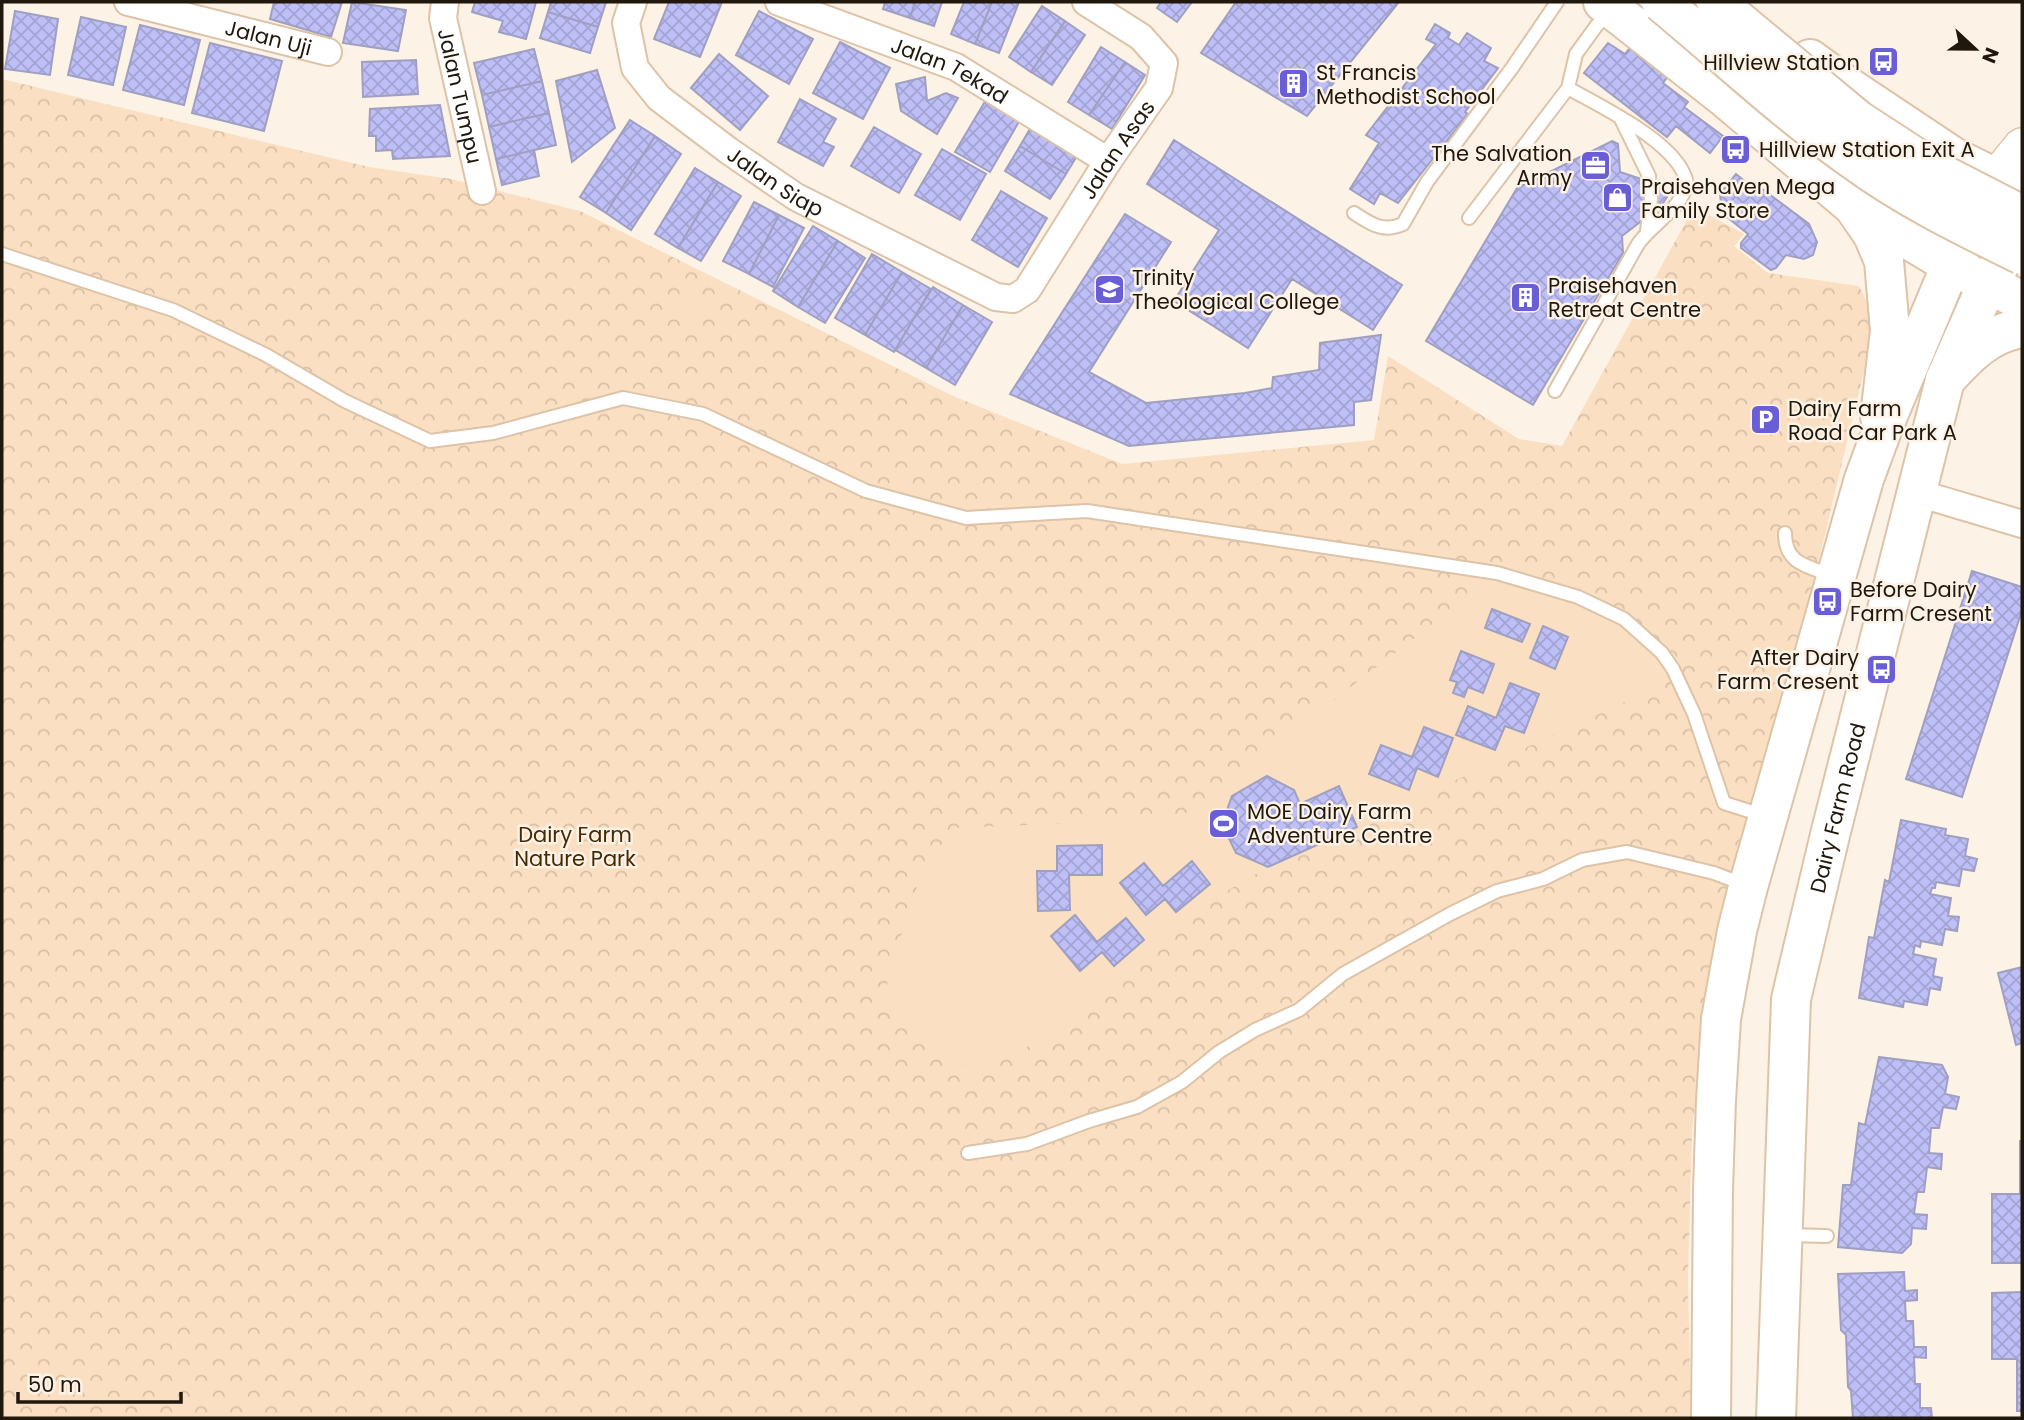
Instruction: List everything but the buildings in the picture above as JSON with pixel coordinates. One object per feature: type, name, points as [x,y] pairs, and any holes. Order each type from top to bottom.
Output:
[{"type":"main road","points":[[1661,2],[1786,109],[1854,161],[1898,190],[2022,255]]},
{"type":"main road","points":[[1716,2],[1858,120],[1938,172],[2022,215]]},
{"type":"main road","points":[[1711,1418],[1713,1190],[1717,1086],[1721,1019],[1737,931],[1864,479],[1951,265],[2009,185],[1955,158],[1844,84],[1741,2]]},
{"type":"main road","points":[[1608,6],[1724,97],[1853,206],[1951,265],[2006,292]]},
{"type":"main road","points":[[1853,206],[1873,235],[1884,261],[1890,331],[1880,417],[1884,425]]},
{"type":"main road","name":"Dairy Farm Road","points":[[1776,1418],[1791,999],[1852,745],[1945,380],[1982,296],[2006,292],[2022,225]]},
{"type":"main road","points":[[1945,380],[1971,353],[1995,335],[2022,328]]},
{"type":"street","name":"Jalan Uji","points":[[128,2],[328,52]]},
{"type":"street","name":"Jalan Tumpu","points":[[445,2],[443,18],[482,191]]},
{"type":"street","name":"Jalan Siap","points":[[633,2],[626,23],[635,68],[659,98],[796,197],[996,297]]},
{"type":"street","name":"Jalan Tekad","points":[[779,2],[956,67],[1108,162]]},
{"type":"street","name":"Jalan Asas","points":[[996,297],[1013,299],[1027,290],[1108,162],[1159,88],[1164,64],[1141,37],[1086,2]]},
{"type":"street","points":[[2009,185],[2022,147]]},
{"type":"street","points":[[1918,493],[2022,524]]},
{"type":"lane","points":[[1354,213],[1378,228],[1390,228],[1403,223],[1427,181],[1512,68],[1557,2]]},
{"type":"lane","points":[[1469,218],[1568,88],[1576,54],[1608,6]]},
{"type":"lane","points":[[1555,391],[1647,232],[1682,197],[1687,184],[1680,167],[1660,145],[1621,118],[1568,88]]},
{"type":"lane","points":[[1621,118],[1649,177],[1651,198],[1647,232]]},
{"type":"lane","points":[[2,254],[173,310],[266,355],[345,401],[430,441],[493,433],[623,398],[703,414],[866,491],[966,519],[1087,511],[1497,573],[1578,597],[1624,618],[1662,653],[1694,714],[1724,803],[1769,817]]},
{"type":"lane","points":[[1785,533],[1785,546],[1796,560],[1836,576]]},
{"type":"lane","points":[[968,1153],[1027,1144],[1137,1107],[1182,1082],[1219,1052],[1255,1030],[1299,1010],[1343,974],[1450,914],[1497,891],[1543,879],[1582,860],[1627,852],[1714,873],[1748,887]]},
{"type":"lane","points":[[1782,1235],[1827,1236]]},
{"type":"green space","name":"Dairy Farm Nature Park","points":[[2,79],[369,167],[451,179],[580,211],[953,396],[1122,464],[1374,440],[1388,356],[1519,439],[1562,446],[1694,207],[1744,234],[1734,246],[1768,273],[1859,286],[1870,312],[1871,345],[1771,761],[1712,976],[1692,1130],[1688,1278],[1691,1418],[2,1418]]},
{"type":"green space","points":[[684,290],[705,302],[695,319],[675,306]]},
{"type":"green space","name":"MOE Dairy Farm Adventure Centre","points":[[1492,579],[1580,606],[1621,627],[1655,658],[1668,682],[1268,867],[1227,891],[1061,1030],[987,1067],[954,1065],[917,1041],[888,1006],[887,962],[908,923],[918,882],[952,828],[1178,819]]},
{"type":"place","name":"Hillview Station","points":[[1883,62]]},
{"type":"place","name":"St Francis Methodist School","points":[[1293,84]]},
{"type":"place","name":"Hillview Station Exit A","points":[[1736,149]]},
{"type":"place","name":"The Salvation Army","points":[[1595,165]]},
{"type":"place","name":"Praisehaven Mega Family Store","points":[[1618,198]]},
{"type":"place","name":"Trinity Theological College","points":[[1109,289]]},
{"type":"place","name":"Praisehaven Retreat Centre","points":[[1525,297]]},
{"type":"place","name":"Dairy Farm Road Car Park A","points":[[1765,420]]},
{"type":"place","name":"Before Dairy Farm Cresent","points":[[1827,601]]},
{"type":"place","name":"After Dairy Farm Cresent","points":[[1882,669]]},
{"type":"place","name":"MOE Dairy Farm Adventure Centre","points":[[1224,823]]}]
